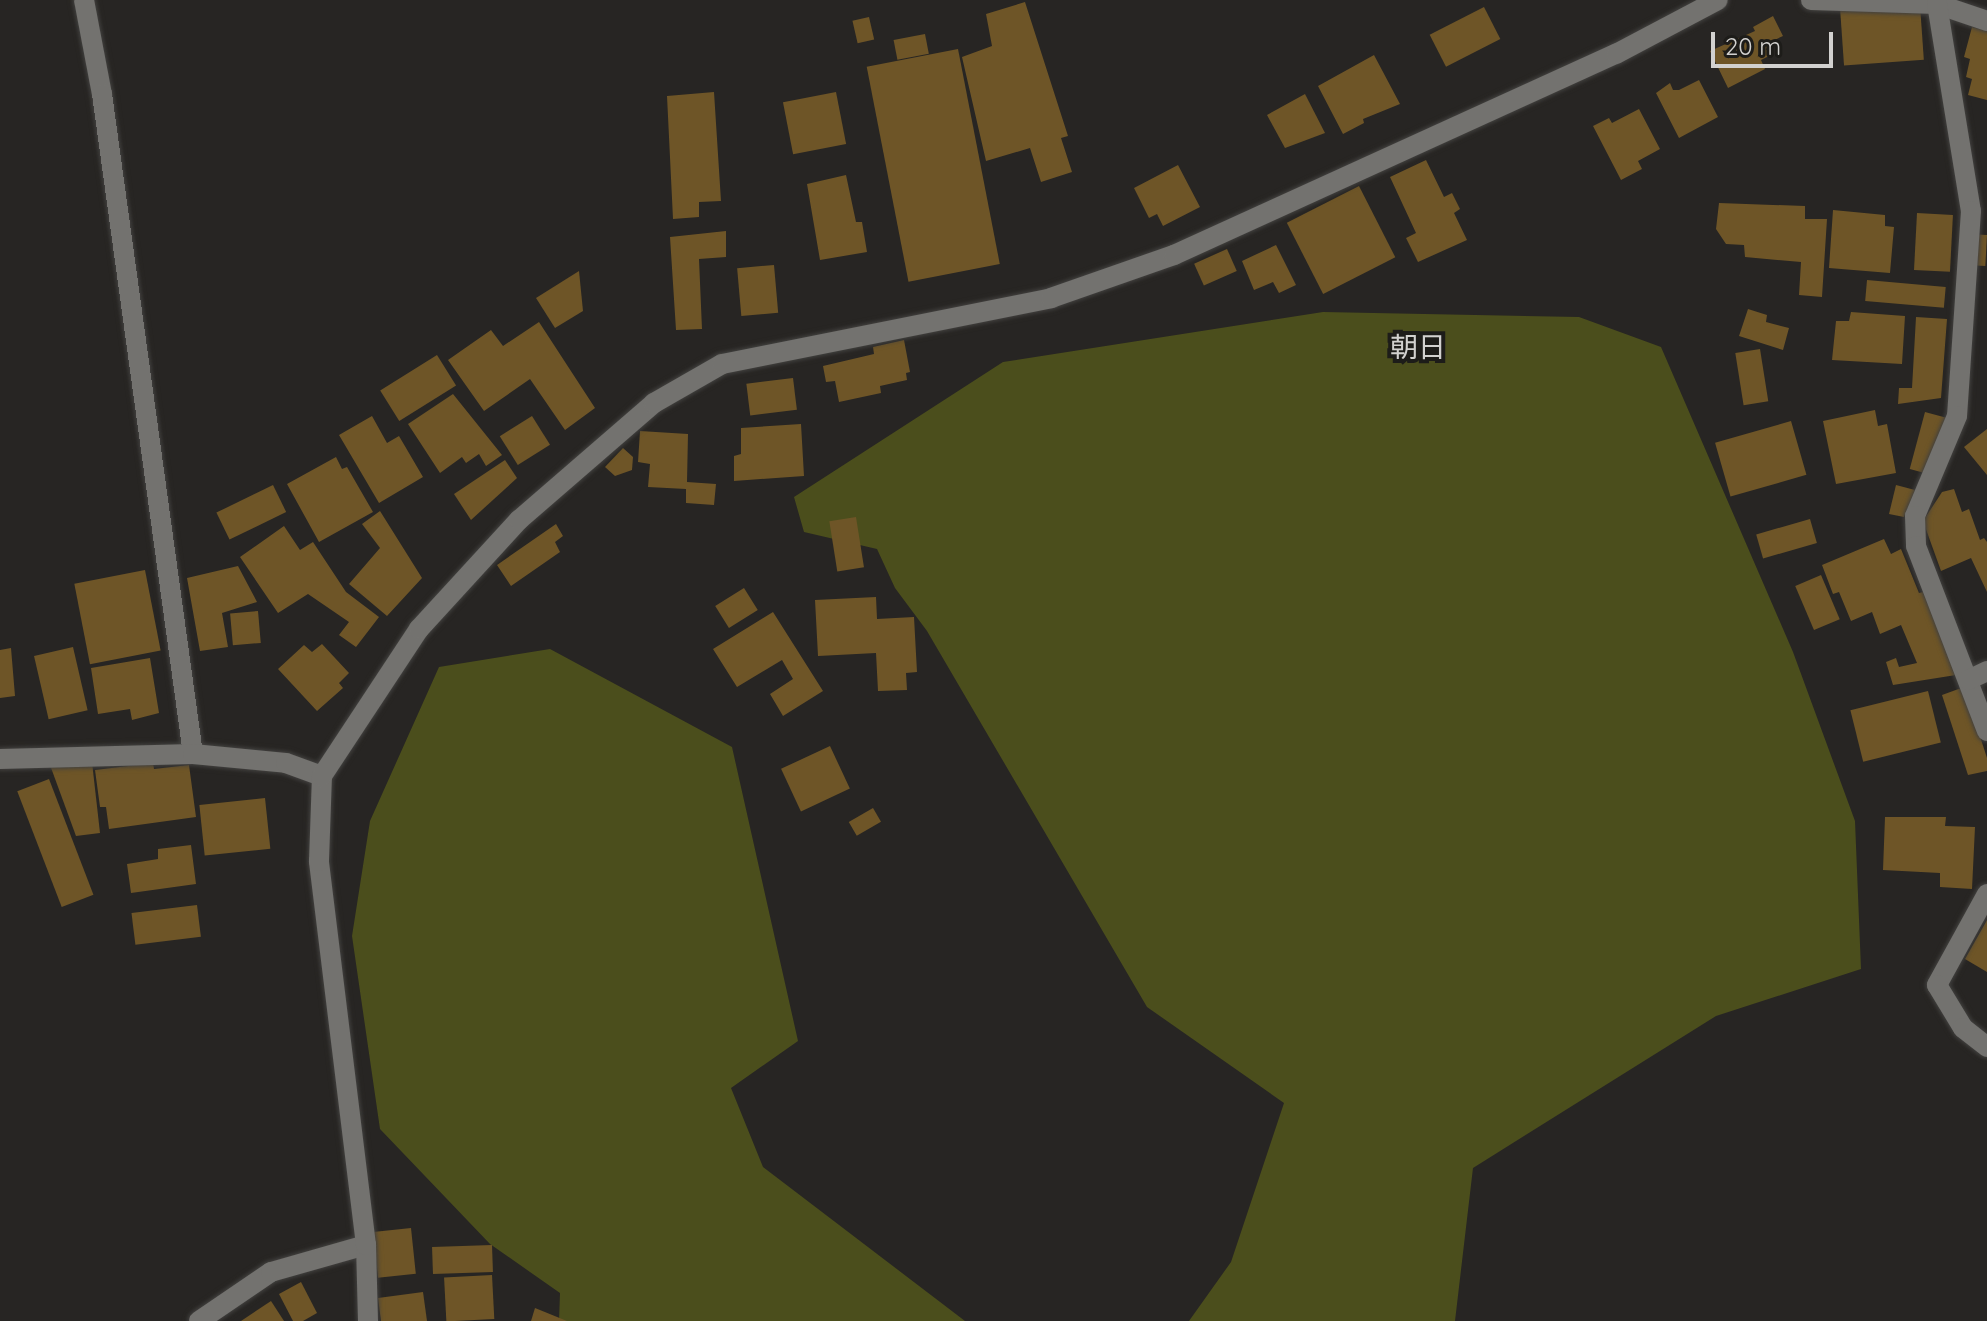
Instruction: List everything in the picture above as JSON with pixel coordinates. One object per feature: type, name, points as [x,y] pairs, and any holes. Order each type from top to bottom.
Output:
[{"type":"street","points":[[84,0],[102,94],[193,754]]},
{"type":"street","points":[[368,1321],[366,1245],[319,861],[322,776],[419,629],[519,520],[654,403],[722,364],[1051,298],[1174,255],[1616,54],[1718,0]]},
{"type":"street","points":[[1811,0],[1937,4],[1987,21]]},
{"type":"street","points":[[1937,4],[1971,211],[1957,416],[1915,516],[1916,546],[1987,731]]},
{"type":"street","points":[[1968,680],[1987,671]]},
{"type":"street","points":[[0,759],[193,754],[286,763],[322,776]]},
{"type":"street","points":[[1987,894],[1937,985],[1963,1028],[1987,1047]]},
{"type":"street","points":[[199,1321],[271,1272],[366,1245]]},
{"type":"green space","points":[[1323,312],[1579,317],[1661,347],[1793,652],[1855,821],[1861,969],[1716,1016],[1473,1168],[1455,1321],[1189,1321],[1231,1262],[1284,1103],[1147,1007],[927,631],[895,588],[877,549],[804,532],[794,497],[1003,362]]},
{"type":"green space","points":[[550,649],[732,747],[798,1041],[731,1088],[763,1167],[965,1321],[559,1321],[560,1293],[490,1244],[380,1129],[352,936],[370,821],[439,667]]},
{"type":"building","points":[[1025,2],[1068,136],[1061,138],[1072,172],[1041,182],[1030,148],[986,161],[962,57],[992,46],[986,14]]},
{"type":"building","points":[[1920,5],[1924,60],[1844,65],[1840,11]]},
{"type":"building","points":[[1484,7],[1500,39],[1446,67],[1430,35]]},
{"type":"building","points":[[1773,16],[1783,36],[1768,43],[1773,54],[1761,60],[1765,69],[1728,88],[1710,51],[1755,31],[1753,27]]},
{"type":"building","points":[[869,17],[874,39],[858,43],[852,21]]},
{"type":"building","points":[[1972,27],[1987,31],[1987,100],[1968,95],[1972,79],[1966,77],[1970,59],[1964,57]]},
{"type":"building","points":[[925,34],[929,54],[897,60],[894,40]]},
{"type":"building","points":[[958,49],[1000,264],[908,282],[867,67]]},
{"type":"building","points":[[1374,55],[1400,104],[1363,119],[1364,123],[1343,134],[1318,86]]},
{"type":"building","points":[[1699,80],[1718,117],[1679,138],[1656,93],[1670,83],[1673,90],[1679,90]]},
{"type":"building","points":[[714,92],[721,201],[699,202],[699,217],[673,219],[667,96]]},
{"type":"building","points":[[836,92],[846,144],[793,154],[783,102]]},
{"type":"building","points":[[1305,94],[1325,133],[1285,148],[1267,115]]},
{"type":"building","points":[[1639,109],[1660,149],[1638,161],[1642,169],[1621,180],[1593,126],[1609,118],[1612,123]]},
{"type":"building","points":[[1426,160],[1444,197],[1452,193],[1460,209],[1454,213],[1467,240],[1418,262],[1406,238],[1416,233],[1390,177]]},
{"type":"building","points":[[1178,165],[1200,207],[1163,226],[1157,214],[1149,218],[1134,188]]},
{"type":"building","points":[[846,175],[856,222],[862,222],[867,252],[820,260],[807,184]]},
{"type":"building","points":[[1359,186],[1395,257],[1323,294],[1287,223]]},
{"type":"building","points":[[1719,203],[1805,206],[1805,219],[1827,219],[1822,297],[1799,295],[1801,262],[1745,257],[1744,245],[1726,244],[1716,229]]},
{"type":"building","points":[[1833,210],[1885,215],[1885,226],[1894,227],[1890,273],[1829,268]]},
{"type":"building","points":[[1917,213],[1953,215],[1950,272],[1914,270]]},
{"type":"building","points":[[726,231],[726,257],[699,259],[702,329],[676,330],[670,237]]},
{"type":"building","points":[[1968,234],[1987,235],[1985,266],[1966,265]]},
{"type":"building","points":[[1276,245],[1296,285],[1279,293],[1273,282],[1254,290],[1242,261]]},
{"type":"building","points":[[1227,249],[1237,271],[1204,286],[1194,264]]},
{"type":"building","points":[[774,265],[778,313],[741,316],[737,268]]},
{"type":"building","points":[[579,271],[583,311],[555,328],[536,298]]},
{"type":"building","points":[[1867,280],[1946,287],[1944,308],[1865,301]]},
{"type":"building","points":[[1748,309],[1767,315],[1766,322],[1789,328],[1783,350],[1739,336]]},
{"type":"building","points":[[1851,312],[1905,316],[1902,364],[1832,360],[1836,321],[1849,321]]},
{"type":"building","points":[[1916,317],[1947,319],[1941,398],[1898,404],[1899,388],[1912,388]]},
{"type":"building","points":[[539,322],[595,408],[565,430],[530,379],[484,411],[448,360],[491,330],[503,346]]},
{"type":"building","points":[[904,340],[910,372],[906,373],[907,380],[880,386],[881,393],[839,402],[835,381],[826,382],[823,366],[874,354],[873,347]]},
{"type":"building","points":[[1760,349],[1768,401],[1744,405],[1735,353]]},
{"type":"building","points":[[437,355],[456,386],[399,421],[380,391]]},
{"type":"building","points":[[793,378],[797,410],[750,415],[746,384]]},
{"type":"building","points":[[453,394],[502,455],[486,466],[479,454],[466,463],[462,457],[440,473],[408,424]]},
{"type":"building","points":[[1875,410],[1878,426],[1887,424],[1896,473],[1836,484],[1823,421]]},
{"type":"building","points":[[1925,412],[1947,418],[1932,475],[1910,469]]},
{"type":"building","points":[[372,416],[387,443],[399,436],[423,477],[379,503],[339,435]]},
{"type":"building","points":[[532,416],[550,445],[518,465],[500,436]]},
{"type":"building","points":[[1791,421],[1806,475],[1730,497],[1715,443]]},
{"type":"building","points":[[801,424],[804,476],[734,481],[734,456],[741,454],[741,428]]},
{"type":"building","points":[[1987,429],[1987,475],[1964,447]]},
{"type":"building","points":[[640,431],[688,434],[687,482],[716,484],[714,505],[686,503],[686,489],[648,487],[650,464],[638,462]]},
{"type":"building","points":[[623,448],[633,457],[632,470],[615,476],[605,467]]},
{"type":"building","points":[[336,457],[342,469],[347,467],[373,512],[319,542],[287,484]]},
{"type":"building","points":[[505,460],[517,478],[471,520],[454,494]]},
{"type":"building","points":[[273,485],[286,512],[230,540],[216,513]]},
{"type":"building","points":[[1896,485],[1915,490],[1904,517],[1889,514]]},
{"type":"building","points":[[1954,489],[1962,512],[1969,509],[1980,540],[1984,538],[1987,542],[1987,592],[1971,558],[1941,571],[1923,521],[1942,492]]},
{"type":"building","points":[[380,511],[422,578],[387,616],[349,584],[380,548],[362,524]]},
{"type":"building","points":[[856,517],[864,567],[837,572],[829,521]]},
{"type":"building","points":[[1810,519],[1817,543],[1763,558],[1756,534]]},
{"type":"building","points":[[556,524],[563,536],[555,542],[560,552],[511,586],[497,565]]},
{"type":"building","points":[[284,526],[300,550],[313,542],[346,592],[379,617],[356,647],[339,635],[349,622],[308,594],[278,613],[240,557]]},
{"type":"building","points":[[1884,539],[1891,554],[1901,549],[1919,593],[1923,592],[1956,675],[1893,685],[1886,662],[1896,658],[1899,667],[1917,663],[1901,625],[1880,634],[1872,612],[1851,621],[1839,592],[1833,594],[1822,565]]},
{"type":"building","points":[[238,566],[257,602],[222,613],[228,647],[200,651],[187,578]]},
{"type":"building","points":[[145,570],[161,650],[90,664],[74,584]]},
{"type":"building","points":[[1821,575],[1840,619],[1814,630],[1795,586]]},
{"type":"building","points":[[744,588],[758,610],[729,628],[715,606]]},
{"type":"building","points":[[876,597],[877,619],[914,617],[917,672],[906,673],[907,690],[878,691],[876,653],[818,656],[815,600]]},
{"type":"building","points":[[258,611],[261,643],[233,645],[230,613]]},
{"type":"building","points":[[773,612],[823,691],[783,716],[770,694],[793,679],[782,660],[737,687],[713,649]]},
{"type":"building","points":[[322,644],[349,673],[339,683],[343,688],[317,711],[278,669],[304,645],[312,652]]},
{"type":"building","points":[[73,647],[88,710],[49,719],[34,656]]},
{"type":"building","points":[[11,648],[15,696],[0,698],[0,650]]},
{"type":"building","points":[[150,658],[159,713],[132,720],[130,709],[98,714],[91,668]]},
{"type":"building","points":[[1964,687],[1987,758],[1987,771],[1968,775],[1942,695]]},
{"type":"building","points":[[1928,691],[1941,742],[1863,762],[1850,710]]},
{"type":"building","points":[[830,746],[850,789],[801,811],[781,769]]},
{"type":"building","points":[[92,762],[100,833],[76,836],[50,765]]},
{"type":"building","points":[[153,763],[154,769],[189,765],[196,817],[109,829],[106,807],[100,807],[95,770]]},
{"type":"building","points":[[49,779],[93,895],[62,907],[17,791]]},
{"type":"building","points":[[265,798],[270,849],[205,856],[199,805]]},
{"type":"building","points":[[873,808],[881,822],[857,836],[849,822]]},
{"type":"building","points":[[1885,817],[1946,817],[1945,826],[1975,827],[1972,889],[1940,887],[1940,873],[1883,870]]},
{"type":"building","points":[[191,845],[196,884],[131,893],[127,864],[158,859],[158,849]]},
{"type":"building","points":[[197,905],[201,937],[135,945],[131,913]]},
{"type":"building","points":[[1987,920],[1987,972],[1965,959]]},
{"type":"building","points":[[411,1228],[416,1274],[378,1278],[373,1232]]},
{"type":"building","points":[[492,1245],[493,1272],[433,1274],[432,1247]]},
{"type":"building","points":[[492,1275],[494,1319],[446,1321],[444,1278]]},
{"type":"building","points":[[301,1282],[317,1313],[303,1321],[293,1321],[279,1294]]},
{"type":"building","points":[[423,1292],[427,1321],[381,1321],[378,1298]]},
{"type":"building","points":[[271,1301],[284,1321],[241,1321]]},
{"type":"building","points":[[535,1308],[567,1321],[531,1321]]},
{"type":"district","name":"朝日","points":[[1418,347]]}]
